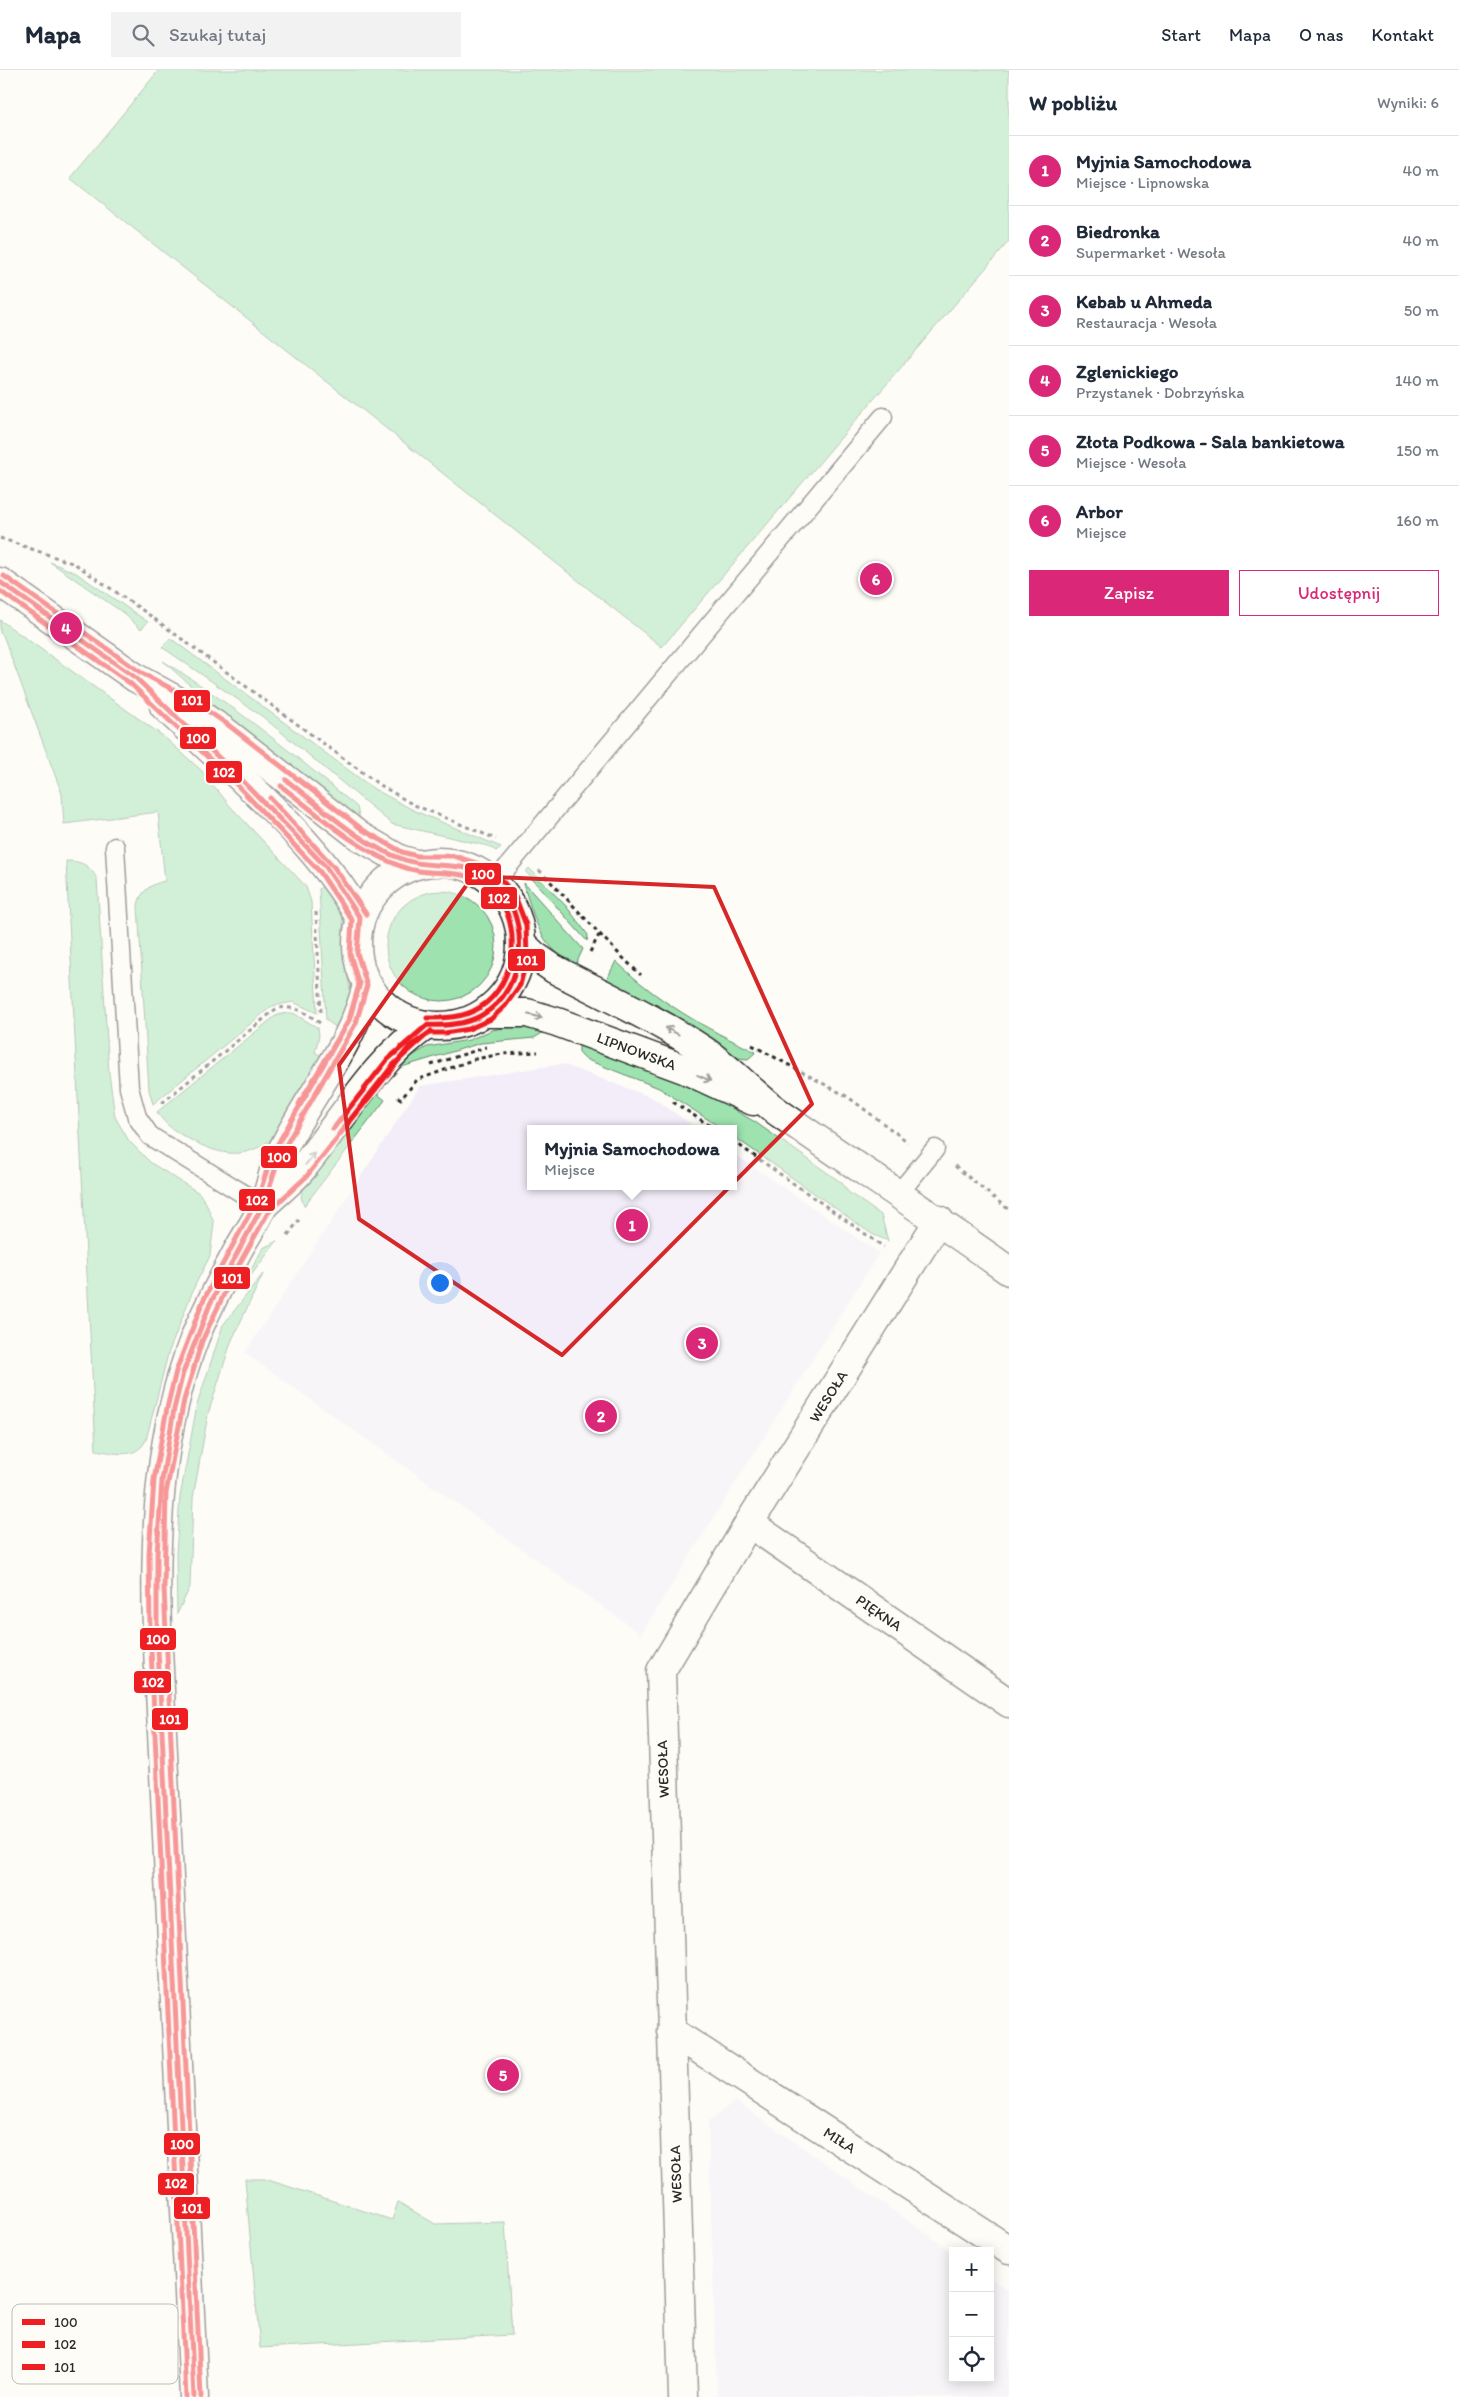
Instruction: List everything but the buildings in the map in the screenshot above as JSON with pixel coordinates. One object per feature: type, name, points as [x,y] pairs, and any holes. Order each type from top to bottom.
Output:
[{"type":"main road","points":[[0,582],[136,678],[183,704],[223,730],[359,836],[399,858],[416,864],[452,863],[476,871],[494,883],[508,900],[514,913],[521,943],[520,957],[513,981],[499,1001],[487,1013],[458,1025],[427,1025],[394,1015],[383,1006],[367,985],[357,953],[360,918],[370,899],[392,876],[416,864]]},
{"type":"main road","points":[[136,678],[293,831],[342,887],[360,918]]},
{"type":"main road","name":"LIPNOWSKA","points":[[521,943],[534,956],[554,970],[679,1035],[703,1050],[731,1070],[780,1114],[899,1193],[1009,1271]]},
{"type":"main road","points":[[194,2397],[159,1691],[156,1588],[159,1492],[166,1443],[195,1338],[225,1274],[263,1206],[278,1160],[301,1115],[356,1023],[367,985]]},
{"type":"main road","name":"LIPNOWSKA","points":[[487,1013],[527,1014],[557,1022],[684,1070],[780,1114]]},
{"type":"main road","points":[[263,1206],[300,1172],[382,1065],[406,1040],[427,1025]]},
{"type":"main road","name":"WESOŁA","points":[[683,2397],[660,1671],[748,1523],[938,1220]]},
{"type":"main road","name":"PIĘKNA","points":[[748,1523],[1009,1703]]},
{"type":"main road","name":"MIŁA","points":[[671,2031],[1009,2250]]},
{"type":"lane","points":[[494,883],[883,417]]},
{"type":"lane","points":[[115,847],[130,1088],[137,1117],[155,1140],[263,1206]]},
{"type":"lane","points":[[899,1193],[932,1153]]},
{"type":"path","points":[[0,538],[75,564],[148,614],[377,783],[412,804],[506,842],[564,895],[599,935]]},
{"type":"path","points":[[772,1055],[848,1097],[932,1153],[1009,1210]]},
{"type":"path","points":[[737,1144],[910,1266]]},
{"type":"highlighted area","points":[[473,876],[714,887],[812,1104],[562,1355],[359,1219],[339,1065]]},
{"type":"shaded area","points":[[562,1064],[653,1098],[692,1125],[527,1125],[527,1190],[737,1190],[737,1156],[879,1253],[641,1634],[245,1353],[420,1086]]},
{"type":"shaded area","points":[[735,2101],[949,2249],[949,2382],[994,2382],[994,2281],[1009,2291],[1009,2390],[1005,2397],[717,2397],[708,2121]]},
{"type":"green space","points":[[159,70],[1009,70],[1009,241],[662,647],[70,178]]},
{"type":"green space","points":[[50,562],[76,573],[148,622],[141,629],[122,612]]},
{"type":"green space","points":[[0,620],[163,736],[202,771],[230,806],[306,887],[311,902],[317,1013],[293,1002],[272,1006],[153,1104],[149,1090],[138,906],[141,896],[147,889],[165,881],[158,812],[64,824],[62,794],[3,635],[0,633]]},
{"type":"green space","points":[[170,638],[374,789],[415,811],[501,847],[496,851],[488,846],[392,824],[263,717],[162,647]]},
{"type":"green space","points":[[163,661],[239,712],[287,749],[357,807],[360,820],[207,700]]},
{"type":"green space","points":[[66,861],[76,862],[88,867],[97,879],[109,1073],[115,1117],[129,1141],[151,1163],[199,1193],[206,1203],[214,1223],[210,1256],[195,1285],[168,1354],[146,1440],[137,1450],[124,1454],[96,1450]]},
{"type":"green space","points":[[529,868],[566,906],[588,935],[587,941],[526,872]]},
{"type":"green space","points":[[524,883],[583,949],[575,966],[554,950],[542,934],[533,915]]},
{"type":"green space","points":[[325,884],[341,910],[343,919],[344,958],[350,988],[350,999],[340,1030],[326,1020],[319,889]]},
{"type":"green space","points":[[441,891],[462,895],[480,907],[492,925],[496,946],[492,967],[480,985],[462,997],[441,1001],[420,997],[402,985],[390,967],[386,946],[390,925],[402,907],[420,895]]},
{"type":"green space","points":[[616,961],[647,988],[682,1013],[756,1052],[748,1059],[738,1058],[700,1032],[606,981]]},
{"type":"green space","points":[[293,1013],[318,1028],[319,1036],[315,1052],[324,1058],[275,1136],[254,1149],[233,1153],[223,1152],[201,1145],[184,1136],[171,1128],[160,1117],[157,1112],[274,1017],[280,1014]]},
{"type":"green space","points":[[515,1026],[544,1032],[534,1038],[481,1043],[395,1069],[427,1047],[469,1040],[492,1030]]},
{"type":"green space","points":[[579,1044],[692,1085],[755,1122],[842,1183],[848,1192],[881,1215],[888,1241],[872,1234],[737,1139],[737,1125],[717,1125],[659,1088],[585,1059],[579,1053]]},
{"type":"green space","points":[[376,1093],[385,1100],[304,1206],[301,1197],[304,1186]]},
{"type":"green space","points":[[277,1241],[240,1290],[263,1248]]},
{"type":"green space","points":[[263,1274],[231,1342],[208,1414],[193,1498],[190,1587],[177,1614],[176,1554],[180,1497],[197,1405],[223,1325]]},
{"type":"green space","points":[[245,2179],[265,2179],[392,2220],[398,2202],[435,2224],[505,2222],[512,2335],[260,2348]]},
{"type":"transit line","name":"101","points":[[4,576],[140,672],[187,697],[227,724],[363,830],[402,852],[417,856],[454,856],[479,864],[500,878],[515,896],[526,925],[527,958],[520,985],[505,1006],[491,1019],[469,1029],[445,1033],[429,1033],[410,1046],[306,1177],[269,1211],[232,1277],[202,1341],[184,1400],[166,1493],[164,1588],[201,2397]]},
{"type":"transit line","name":"100","points":[[0,582],[136,678],[242,780],[326,867],[360,918],[357,953],[367,985],[356,1023],[279,1157],[265,1201],[210,1304],[183,1373],[174,1409],[162,1481],[157,1554],[157,1628],[194,2397]]},
{"type":"transit line","name":"102","points":[[0,591],[131,684],[237,785],[320,872],[352,920],[350,954],[359,985],[349,1020],[272,1154],[258,1198],[203,1301],[176,1371],[167,1408],[154,1480],[149,1554],[150,1628],[186,2397]]},
{"type":"transit line","name":"100","points":[[286,780],[342,825],[388,853],[416,863],[472,869],[492,880],[505,894],[514,911],[519,930],[516,970],[509,988],[497,1003],[476,1018],[455,1024],[427,1025]]},
{"type":"transit line","name":"102","points":[[281,786],[338,831],[384,859],[411,869],[467,876],[488,886],[500,899],[512,931],[509,967],[502,983],[492,997],[479,1008],[467,1014],[454,1017],[427,1018]]},
{"type":"transit line","name":"101","points":[[270,798],[334,867],[366,914]]},
{"type":"transit line","name":"101","points":[[299,1104],[349,1020],[360,983]]},
{"type":"transit line","name":"100","points":[[333,1129],[387,1060],[427,1025]]},
{"type":"transit line","name":"102","points":[[339,1134],[393,1065],[431,1031]]},
{"type":"place","name":"Arbor","points":[[876,579]]},
{"type":"place","name":"Zglenickiego","points":[[66,628]]},
{"type":"place","name":"Myjnia Samochodowa","points":[[632,1225]]},
{"type":"place","name":"Kebab u Ahmeda","points":[[702,1343]]},
{"type":"place","name":"Biedronka","points":[[601,1416]]},
{"type":"place","name":"Złota Podkowa - Sala bankietowa","points":[[503,2075]]}]
